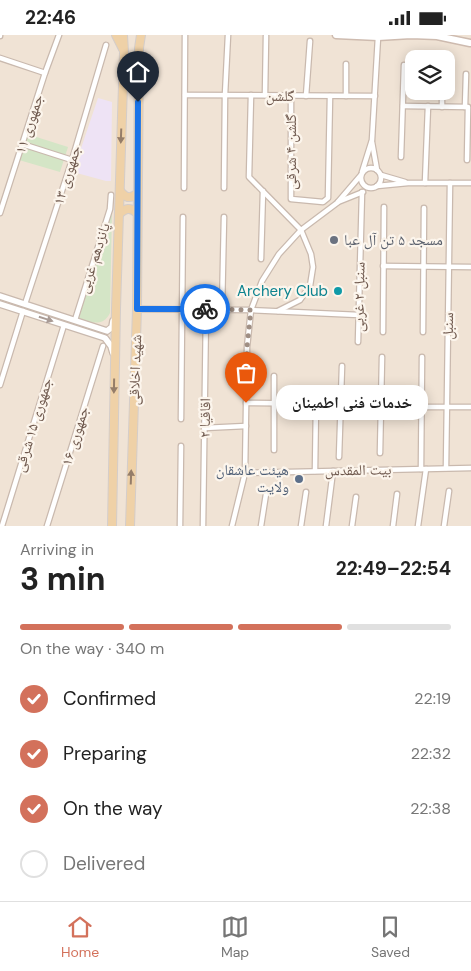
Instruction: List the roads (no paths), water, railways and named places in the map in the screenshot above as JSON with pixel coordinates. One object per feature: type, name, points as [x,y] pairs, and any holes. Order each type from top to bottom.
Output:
[{"type":"main road","points":[[116,35],[124,53]]},
{"type":"main road","name":"شهید اخلاقی","points":[[112,526],[123,35]]},
{"type":"main road","name":"شهید اخلاقی","points":[[130,526],[137,309],[139,48],[141,35]]},
{"type":"main road","points":[[336,35],[378,37],[437,36],[471,43]]},
{"type":"main road","points":[[468,35],[471,43]]},
{"type":"main road","points":[[120,191],[128,197],[132,197],[137,193]]},
{"type":"main road","points":[[119,214],[129,208],[137,213]]},
{"type":"street","name":"جمهوری ۱۱","points":[[0,213],[59,35]]},
{"type":"street","points":[[184,188],[186,35]]},
{"type":"street","points":[[224,188],[228,35]]},
{"type":"street","points":[[265,95],[266,36]]},
{"type":"street","points":[[370,188],[362,184],[360,178],[372,140],[378,37]]},
{"type":"street","points":[[306,96],[310,41]]},
{"type":"street","name":"جمهوری ۱۳","points":[[26,305],[106,45]]},
{"type":"street","points":[[0,57],[45,73]]},
{"type":"street","points":[[346,65],[346,96]]},
{"type":"street","points":[[402,157],[404,65]]},
{"type":"street","points":[[466,74],[467,160]]},
{"type":"street","name":"گلشن","points":[[185,95],[375,96]]},
{"type":"street","points":[[251,95],[249,177],[301,230],[311,254],[313,267],[310,286],[300,300],[278,311]]},
{"type":"street","name":"گلشن ۴ شرقی","points":[[291,96],[291,199],[323,202],[328,197],[330,96]]},
{"type":"street","points":[[442,100],[442,107]]},
{"type":"street","points":[[403,106],[467,107]]},
{"type":"street","points":[[425,183],[428,106]]},
{"type":"street","points":[[372,140],[377,170],[381,175],[408,183]]},
{"type":"street","points":[[22,144],[72,160]]},
{"type":"street","points":[[337,203],[368,168],[377,170]]},
{"type":"street","points":[[377,186],[381,175]]},
{"type":"street","points":[[232,526],[245,473],[247,347],[251,310],[262,281],[279,254],[301,230],[337,203],[370,188],[408,183],[471,183]]},
{"type":"street","name":"سنبل","points":[[446,469],[450,183]]},
{"type":"street","points":[[261,259],[263,191]]},
{"type":"street","name":"سنبل ۲ غربی","points":[[358,342],[362,192]]},
{"type":"street","name":"پانزدهم غربی","points":[[74,320],[110,209],[111,195]]},
{"type":"street","points":[[382,332],[384,207]]},
{"type":"street","points":[[423,332],[424,207]]},
{"type":"street","points":[[181,419],[183,217]]},
{"type":"street","points":[[222,310],[224,217]]},
{"type":"street","points":[[383,266],[471,267]]},
{"type":"street","points":[[0,296],[107,331]]},
{"type":"street","points":[[0,304],[105,338],[112,346],[115,361]]},
{"type":"street","points":[[107,331],[112,327],[116,309]]},
{"type":"street","points":[[137,309],[251,310],[359,315]]},
{"type":"street","name":"اقاقیا ۲","points":[[203,526],[206,309]]},
{"type":"street","points":[[0,385],[23,311]]},
{"type":"street","name":"جمهوری ۱۵ شرقی","points":[[2,526],[64,325]]},
{"type":"street","points":[[105,338],[109,335],[107,331]]},
{"type":"street","name":"جمهوری ۱۶","points":[[47,526],[103,347]]},
{"type":"street","points":[[380,453],[382,357]]},
{"type":"street","points":[[418,526],[424,469],[422,357]]},
{"type":"street","points":[[339,457],[342,366]]},
{"type":"street","points":[[274,376],[274,450]]},
{"type":"street","points":[[246,403],[341,404]]},
{"type":"street","points":[[316,404],[316,471]]},
{"type":"street","points":[[382,407],[471,407]]},
{"type":"street","points":[[204,428],[246,426]]},
{"type":"street","points":[[180,526],[181,446]]},
{"type":"street","name":"بیت المقدس","points":[[245,473],[471,468]]},
{"type":"street","points":[[326,526],[333,471]]},
{"type":"street","points":[[444,526],[449,491]]},
{"type":"street","points":[[301,526],[306,492]]},
{"type":"street","points":[[261,526],[266,494]]},
{"type":"street","points":[[393,526],[398,494]]},
{"type":"street","points":[[352,526],[356,497]]},
{"type":"place","name":"مسجد ۵ تن آل عبا","points":[[334,240]]},
{"type":"place","name":"Archery Club","points":[[338,291]]},
{"type":"place","name":"خدمات فنی اطمینان","points":[[246,403]]},
{"type":"place","name":"هیئت عاشقان ولایت","points":[[299,479]]}]
